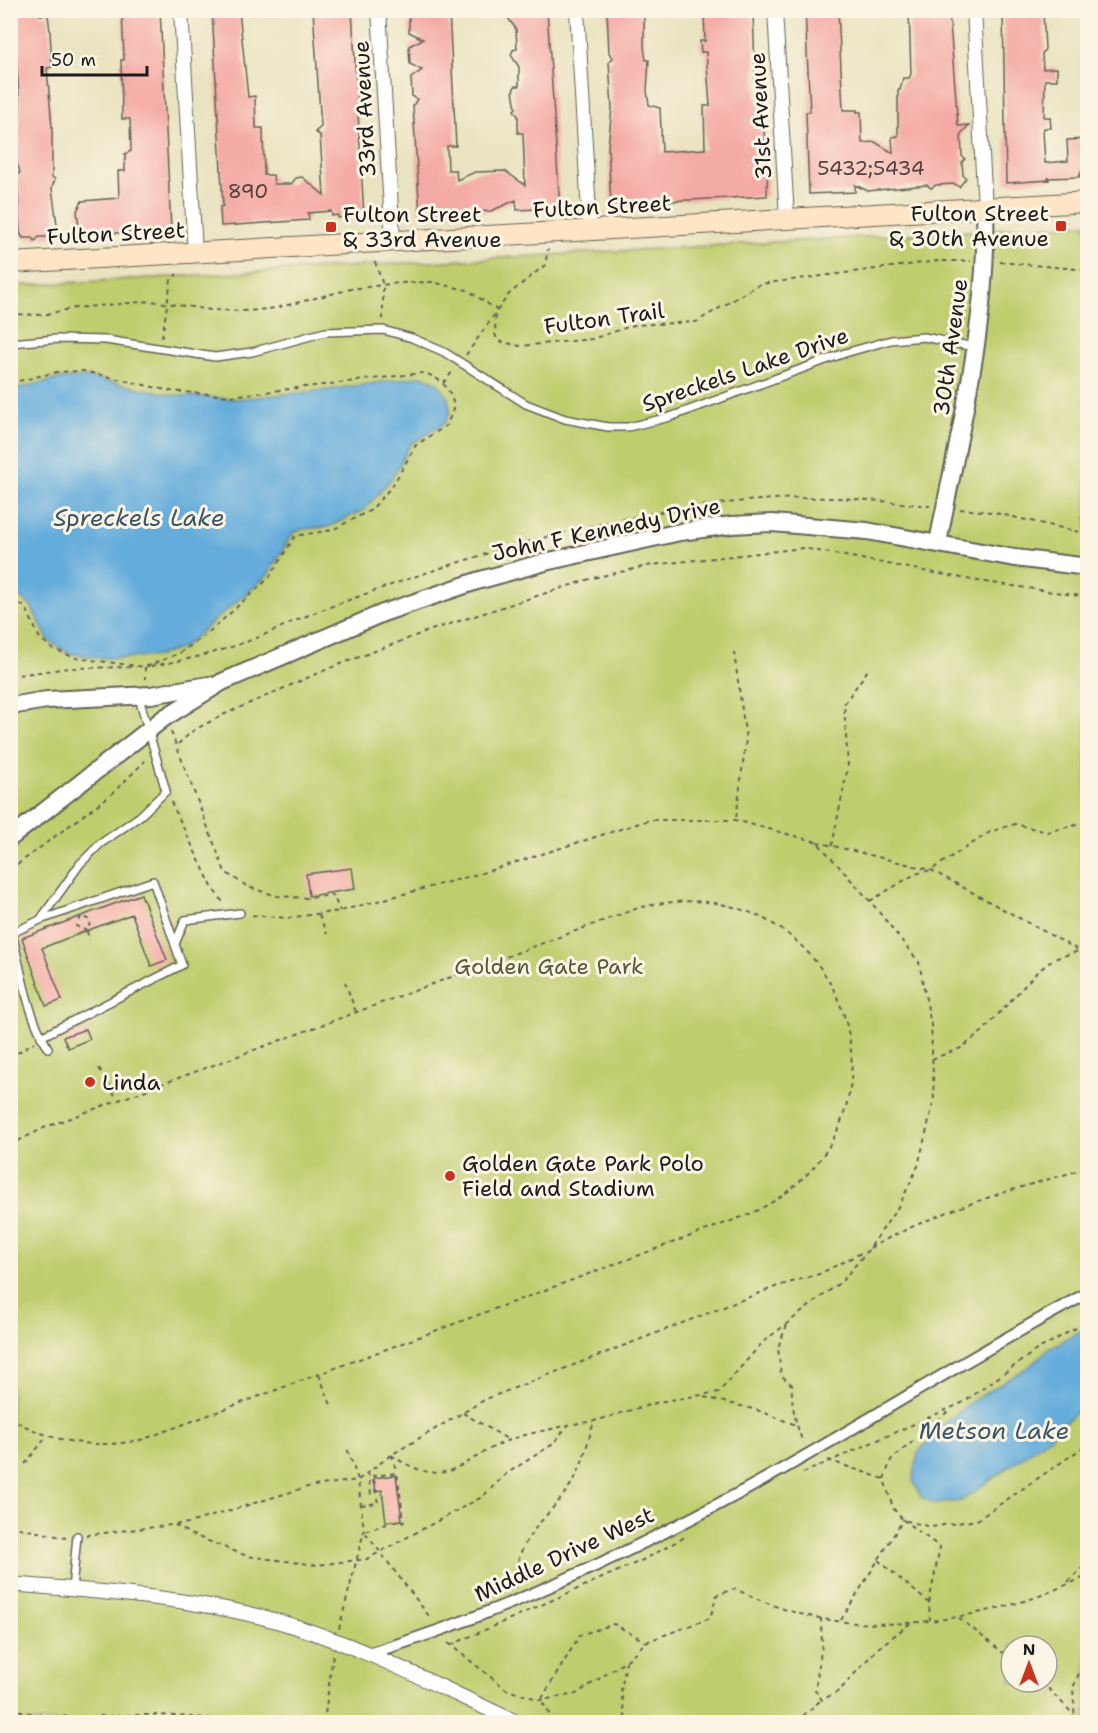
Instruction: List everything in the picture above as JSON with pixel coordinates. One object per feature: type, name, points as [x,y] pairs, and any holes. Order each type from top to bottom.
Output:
[{"type":"main road","name":"Fulton Street","points":[[10,263],[1088,202]]},
{"type":"street","points":[[181,10],[195,253]]},
{"type":"street","name":"33rd Avenue","points":[[379,10],[393,242]]},
{"type":"street","points":[[577,10],[590,230]]},
{"type":"street","name":"31st Avenue","points":[[775,10],[787,219]]},
{"type":"street","name":"30th Avenue","points":[[938,543],[977,348],[984,260],[985,208],[974,10]]},
{"type":"street","name":"John F Kennedy Drive","points":[[10,837],[149,730],[222,682],[353,625],[443,592],[510,571],[651,538],[732,525],[772,523],[838,527],[1015,558],[1088,567]]},
{"type":"street","name":"John F Kennedy Drive","points":[[10,706],[141,689],[222,682]]},
{"type":"street","points":[[10,699],[47,700]]},
{"type":"street","name":"Middle Drive West","points":[[371,1653],[515,1603],[672,1528],[808,1454],[1088,1293]]},
{"type":"street","points":[[10,1584],[72,1589],[189,1605],[276,1621],[371,1653],[516,1722]]},
{"type":"lane","name":"Spreckels Lake Drive","points":[[10,343],[57,339],[106,340],[205,356],[234,356],[325,332],[382,330],[419,340],[460,361],[508,394],[545,412],[586,423],[628,427],[670,417],[845,353],[891,340],[924,337],[977,348]]},
{"type":"lane","points":[[40,920],[58,899],[80,864],[100,844],[152,806],[166,791],[149,730],[141,689]]},
{"type":"lane","points":[[41,1037],[182,965],[153,881],[40,920],[11,934],[25,988],[41,1037],[48,1048]]},
{"type":"lane","points":[[175,944],[185,921],[240,913]]},
{"type":"lane","points":[[72,1589],[77,1536]]},
{"type":"path","points":[[443,383],[460,361],[474,348],[496,309],[509,294],[545,265],[551,232]]},
{"type":"path","name":"Fulton Trail","points":[[496,309],[495,334],[502,343],[520,346],[592,339],[634,325],[696,322],[760,284],[938,261],[984,260],[1088,270]]},
{"type":"path","points":[[375,262],[383,285],[382,330]]},
{"type":"path","points":[[160,349],[171,280],[177,274]]},
{"type":"path","points":[[10,314],[42,315],[75,308],[152,301],[249,312],[383,285],[432,282],[467,290],[496,309]]},
{"type":"path","points":[[10,383],[57,372],[83,371],[171,391],[231,396],[415,373],[428,374],[443,383],[453,401],[450,421],[416,445],[393,485],[371,510],[332,530],[296,536],[269,578],[203,637],[180,653],[145,667],[76,658],[51,648],[39,637],[26,608],[10,597]]},
{"type":"path","points":[[951,508],[991,512],[1088,534]]},
{"type":"path","points":[[178,744],[194,730],[225,714],[330,668],[428,630],[573,584],[652,565],[803,548],[972,580],[1088,597]]},
{"type":"path","points":[[734,652],[746,740],[735,820]]},
{"type":"path","points":[[141,689],[145,667]]},
{"type":"path","points":[[832,846],[848,765],[844,704],[870,668]]},
{"type":"path","points":[[169,729],[178,744],[197,803],[225,872],[248,888],[277,896],[307,898],[333,895],[340,911]]},
{"type":"path","points":[[10,870],[113,793],[145,761]]},
{"type":"path","points":[[166,791],[213,889],[227,907],[240,913],[270,918],[320,915],[482,873],[648,820],[735,820],[931,870],[1080,951]]},
{"type":"path","points":[[870,901],[915,874],[931,870],[990,832],[1015,824],[1047,832],[1088,822]]},
{"type":"path","points":[[391,1455],[409,1467],[433,1474],[450,1472],[509,1440],[594,1421],[659,1402],[719,1392],[763,1342],[842,1281],[869,1249],[900,1204],[918,1166],[934,1100],[931,1025],[919,962],[870,901],[817,842]]},
{"type":"path","points":[[10,1144],[31,1133],[118,1100],[635,909],[673,900],[711,902],[750,912],[784,930],[813,957],[834,988],[846,1021],[851,1050],[851,1082],[841,1122],[819,1161],[789,1192],[763,1208],[135,1441],[87,1445],[47,1436],[10,1418]]},
{"type":"path","points":[[320,915],[327,934]]},
{"type":"path","points":[[87,931],[76,926],[81,916],[92,921],[87,931],[89,940]]},
{"type":"path","points":[[932,1059],[961,1048],[982,1032],[1037,972],[1054,959],[1088,948]]},
{"type":"path","points":[[345,982],[356,1012]]},
{"type":"path","points":[[10,1058],[41,1037]]},
{"type":"path","points":[[99,1068],[118,1100]]},
{"type":"path","points":[[10,1526],[72,1539],[77,1536],[175,1525],[307,1487],[358,1480],[391,1455],[486,1399],[778,1286],[819,1274],[896,1234],[956,1209],[1019,1187],[1088,1168]]},
{"type":"path","points":[[802,1473],[827,1460],[964,1402],[1035,1351],[1088,1320]]},
{"type":"path","points":[[789,1322],[778,1347],[782,1375],[792,1385],[791,1399],[796,1425],[808,1454]]},
{"type":"path","points":[[320,1374],[331,1405]]},
{"type":"path","points":[[701,1396],[757,1410],[796,1425]]},
{"type":"path","points":[[930,1622],[929,1603],[940,1547],[903,1520],[893,1508],[884,1479],[891,1460],[954,1407]]},
{"type":"path","points":[[463,1413],[509,1440]]},
{"type":"path","points":[[515,1603],[514,1568],[520,1548],[576,1478],[594,1421]]},
{"type":"path","points":[[175,1525],[190,1534],[247,1556],[316,1565],[357,1560],[380,1552],[482,1497],[506,1474],[553,1444],[568,1425]]},
{"type":"path","points":[[25,1464],[47,1436]]},
{"type":"path","points":[[903,1520],[931,1527],[977,1520],[1088,1444]]},
{"type":"path","points":[[342,1614],[364,1531],[358,1480],[347,1448]]},
{"type":"path","points":[[364,1531],[387,1523],[404,1522],[397,1473],[391,1455]]},
{"type":"path","points":[[827,1460],[884,1479]]},
{"type":"path","points":[[361,1505],[378,1503],[378,1494],[371,1495],[368,1472]]},
{"type":"path","points":[[374,1495],[372,1476],[397,1473]]},
{"type":"path","points":[[840,1620],[903,1520]]},
{"type":"path","points":[[364,1531],[429,1616]]},
{"type":"path","points":[[687,1536],[635,1563],[449,1644],[507,1690],[541,1700],[576,1694],[626,1661],[646,1642],[710,1618],[717,1594],[734,1588],[782,1608],[821,1618],[930,1622],[1025,1601],[1088,1576]]},
{"type":"path","points":[[878,1560],[929,1603]]},
{"type":"path","points":[[1066,1584],[1088,1562]]},
{"type":"path","points":[[958,1617],[999,1649]]},
{"type":"path","points":[[821,1618],[822,1645],[815,1690],[822,1700]]},
{"type":"path","points":[[796,1722],[822,1700],[839,1691],[878,1648],[912,1622]]},
{"type":"path","points":[[541,1700],[580,1635],[614,1624],[646,1642]]},
{"type":"path","points":[[324,1722],[334,1650]]},
{"type":"path","points":[[1075,1722],[1073,1688],[1088,1651]]},
{"type":"path","points":[[626,1661],[621,1691],[627,1722]]},
{"type":"path","points":[[1054,1694],[1074,1715]]},
{"type":"path","points":[[541,1700],[554,1722]]},
{"type":"path","points":[[10,1708],[60,1718],[152,1715],[263,1722]]},
{"type":"path","points":[[304,1722],[353,1722]]},
{"type":"green space","name":"Golden Gate Park","points":[[1087,224],[1087,1722],[11,1722],[11,286]]},
{"type":"water","name":"Spreckels Lake","points":[[421,376],[437,382],[448,397],[450,412],[445,423],[411,444],[392,478],[364,510],[328,527],[302,529],[292,534],[267,576],[182,648],[158,656],[126,658],[101,658],[68,653],[49,641],[31,606],[11,591],[11,390],[58,379],[87,377],[173,395],[234,399],[328,390]]},
{"type":"water","name":"Metson Lake","points":[[1082,1330],[1087,1331],[1087,1394],[1081,1407],[1048,1439],[961,1501],[936,1504],[921,1497],[913,1481],[918,1453],[938,1430],[969,1403],[1030,1366],[1048,1349]]},
{"type":"building","points":[[16,10],[40,10],[40,15],[48,15],[50,31],[52,67],[47,68],[52,127],[52,177],[55,179],[52,188],[58,232],[54,237],[39,237],[35,241],[32,238],[23,238],[20,233],[17,176],[20,172],[16,160],[20,108],[13,15]]},
{"type":"building","points":[[122,10],[160,10],[171,230],[80,235],[77,211],[82,201],[119,198],[118,171],[125,171],[125,154],[131,151],[130,119],[122,119],[121,60],[124,60]]},
{"type":"building","points":[[212,10],[239,10],[248,97],[255,96],[256,128],[263,128],[264,175],[273,175],[274,184],[291,184],[296,178],[302,177],[324,195],[320,135],[315,132],[321,127],[313,10],[352,10],[364,216],[338,218],[338,215],[332,216],[331,211],[308,213],[309,220],[221,226],[220,207],[223,206]]},
{"type":"building","points":[[413,10],[449,10],[456,146],[447,146],[448,170],[456,170],[457,180],[475,172],[505,171],[525,185],[523,133],[518,133],[518,116],[514,110],[516,108],[513,91],[515,86],[519,86],[519,67],[511,55],[513,50],[517,49],[516,29],[508,18],[514,10],[547,10],[560,208],[517,210],[516,200],[491,211],[420,215],[413,106],[417,99],[412,96],[411,78],[422,70],[410,64],[409,46],[423,39],[409,32],[409,14]]},
{"type":"building","points":[[607,10],[634,10],[644,16],[644,47],[646,60],[649,60],[647,91],[649,105],[660,108],[662,152],[705,149],[704,106],[710,106],[706,52],[701,52],[700,41],[705,41],[704,10],[753,10],[756,100],[759,102],[768,157],[767,196],[611,204],[608,147],[612,108],[609,62],[613,58],[609,53]]},
{"type":"building","points":[[805,10],[838,10],[843,110],[861,112],[862,143],[875,142],[893,153],[892,137],[898,136],[898,90],[900,90],[903,78],[909,78],[911,74],[909,10],[949,10],[958,126],[969,125],[961,134],[962,156],[965,159],[962,162],[963,175],[966,178],[959,187],[955,184],[936,185],[931,188],[927,185],[868,191],[855,185],[855,192],[809,194],[806,112],[810,112]]},
{"type":"building","points":[[1003,10],[1043,10],[1045,49],[1042,54],[1043,69],[1057,68],[1057,80],[1045,80],[1044,117],[1050,117],[1051,128],[1044,128],[1043,131],[1045,163],[1068,161],[1067,140],[1088,139],[1088,173],[1081,172],[1079,177],[1006,183]]},
{"type":"building","points":[[352,868],[355,889],[309,896],[306,874]]},
{"type":"building","points":[[141,894],[167,960],[151,966],[132,914],[78,934],[42,948],[62,1000],[46,1006],[22,938]]},
{"type":"building","points":[[86,1029],[90,1039],[68,1048],[63,1037]]},
{"type":"building","points":[[396,1475],[402,1520],[386,1522],[382,1490],[376,1491],[374,1478]]},
{"type":"place","name":"Fulton Street & 30th Avenue","points":[[1061,226]]},
{"type":"place","name":"Fulton Street & 33rd Avenue","points":[[331,227]]},
{"type":"place","name":"Linda","points":[[90,1082]]},
{"type":"place","name":"Golden Gate Park Polo Field and Stadium","points":[[450,1176]]}]
